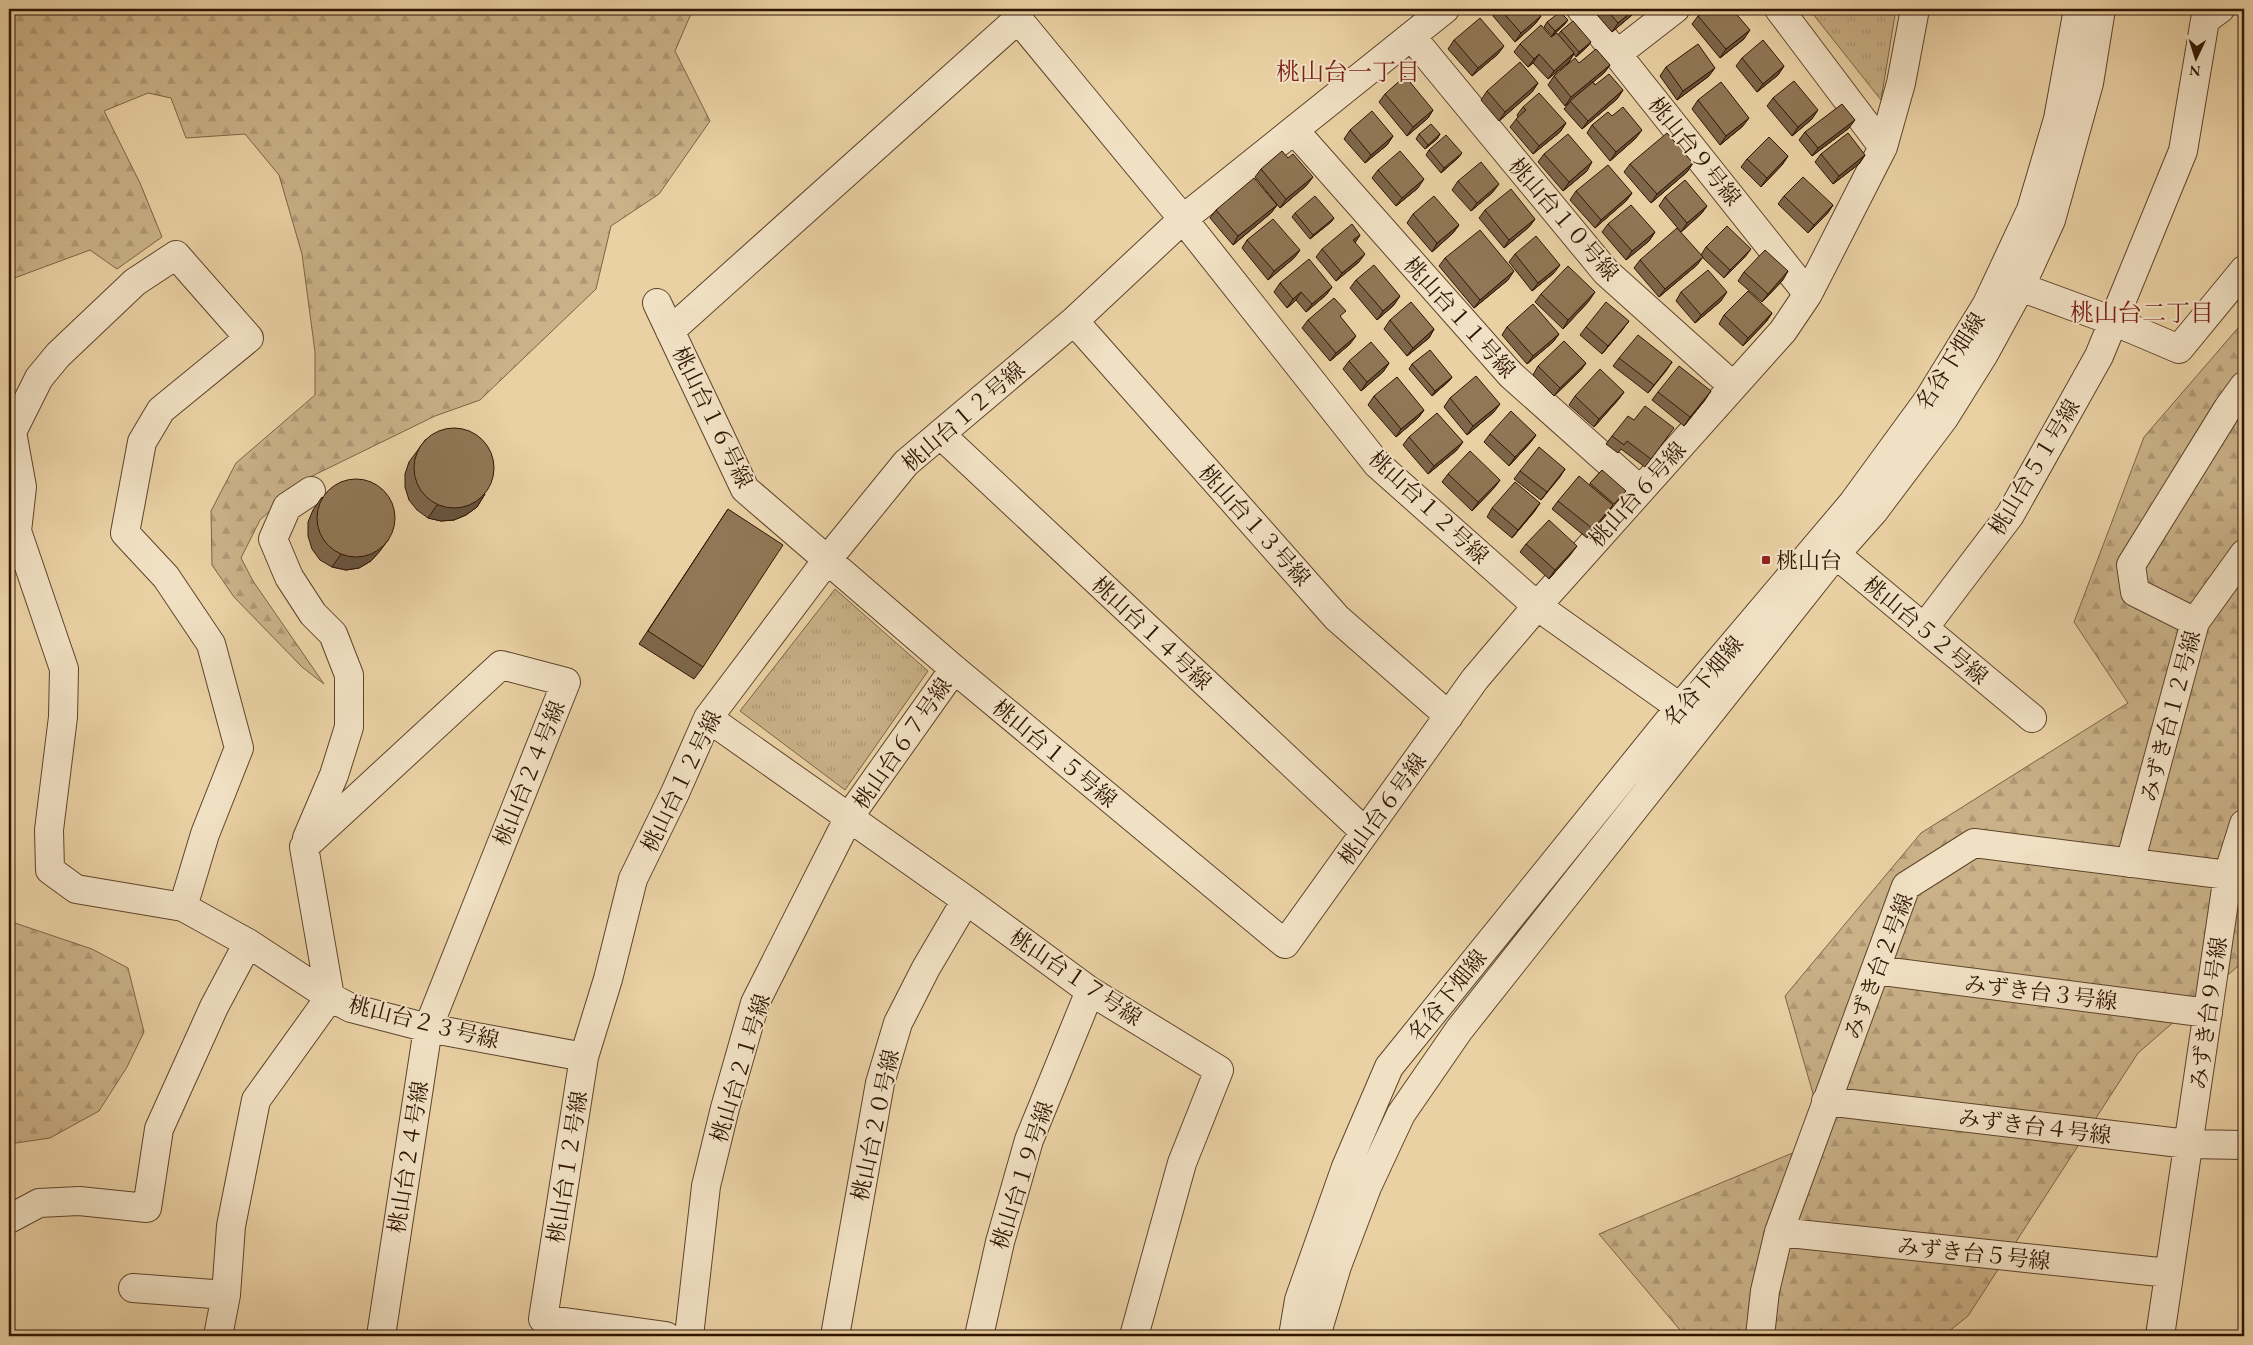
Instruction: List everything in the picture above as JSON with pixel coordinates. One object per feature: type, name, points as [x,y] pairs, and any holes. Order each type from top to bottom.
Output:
[{"type":"street","points":[[670,331],[1018,20],[1183,219],[1445,9]]},
{"type":"street","name":"桃山台９号線","points":[[1581,9],[1808,294]]},
{"type":"street","points":[[1617,54],[1675,9]]},
{"type":"street","points":[[1779,9],[1883,146]]},
{"type":"street","name":"桃山台６号線","points":[[1286,944],[1475,679],[1537,606],[1783,331],[1808,294],[1883,146],[1901,83],[1916,9]]},
{"type":"street","name":"名谷下畑線","points":[[1293,1336],[1299,1300],[1340,1185],[1389,1067],[1680,707],[1828,548],[1874,511],[1944,418],[1984,354],[2010,283],[2055,128],[2078,9]]},
{"type":"street","name":"名谷下畑線","points":[[2010,283],[2051,220],[2089,83],[2101,9]]},
{"type":"street","name":"桃山台５１号線","points":[[1924,628],[2010,515],[2099,356],[2184,151],[2204,20],[2220,9]]},
{"type":"street","name":"桃山台１０号線","points":[[1411,36],[1606,272],[1733,386]]},
{"type":"street","name":"桃山台１１号線","points":[[1294,130],[1511,375],[1640,490]]},
{"type":"street","name":"桃山台１２号線","points":[[666,1336],[543,1319],[584,1057],[608,980],[634,879],[708,718],[827,560],[906,463],[1074,321],[1183,219],[1377,464],[1537,606],[1702,723]]},
{"type":"street","points":[[183,907],[205,834],[239,748],[211,644],[166,577],[125,533],[142,442],[161,410],[249,338],[176,255],[135,282],[58,355],[39,378],[12,432],[22,487],[17,531],[64,668],[63,718],[49,830],[50,870],[76,889],[183,907],[248,943],[330,997]]},
{"type":"street","points":[[2010,283],[2113,321],[2178,349],[2244,270]]},
{"type":"street","name":"桃山台１６号線","points":[[657,303],[745,489],[827,560]]},
{"type":"street","name":"桃山台１３号線","points":[[1074,321],[1337,618],[1449,716]]},
{"type":"street","points":[[2195,622],[2135,592],[2131,565],[2236,416],[2244,386]]},
{"type":"street","name":"桃山台１４号線","points":[[940,434],[1365,832]]},
{"type":"street","points":[[311,491],[287,506],[273,539],[289,577],[313,614],[333,634],[349,675],[349,727],[334,775],[304,847],[330,997]]},
{"type":"street","name":"名谷下畑線","points":[[1316,1336],[1337,1266],[1366,1187],[1401,1114],[1459,1030],[1702,723],[1828,548]]},
{"type":"street","name":"桃山台５２号線","points":[[1828,548],[2032,718]]},
{"type":"street","name":"みずき台１２号線","points":[[2130,863],[2195,622],[2244,554]]},
{"type":"street","name":"桃山台１５号線","points":[[827,560],[954,669],[1286,944]]},
{"type":"street","name":"桃山台２４号線","points":[[304,847],[501,665],[566,682],[428,1028],[381,1336]]},
{"type":"street","name":"桃山台６７号線","points":[[849,817],[954,669]]},
{"type":"street","name":"桃山台１７号線","points":[[708,718],[966,900],[1090,991],[1219,1070],[1182,1163],[1134,1336]]},
{"type":"street","name":"桃山台２１号線","points":[[689,1336],[706,1186],[725,1108],[755,1003],[849,817]]},
{"type":"street","name":"みずき台９号線","points":[[2160,1336],[2228,875],[2244,824]]},
{"type":"street","name":"みずき台２号線","points":[[1760,1336],[1765,1291],[1779,1232],[1906,886],[1974,844],[2228,875]]},
{"type":"street","name":"桃山台２０号線","points":[[835,1336],[880,1083],[898,1023],[926,968],[966,900]]},
{"type":"street","points":[[9,1219],[39,1203],[79,1201],[147,1208],[159,1129],[214,1007],[248,943]]},
{"type":"street","name":"みずき台３号線","points":[[1875,970],[2208,1013]]},
{"type":"street","name":"桃山台１９号線","points":[[980,1336],[1000,1242],[1029,1140],[1090,991]]},
{"type":"street","name":"桃山台２３号線","points":[[218,1336],[226,1295],[231,1226],[256,1100],[330,997],[351,1008],[428,1028],[584,1057]]},
{"type":"street","name":"みずき台４号線","points":[[1826,1101],[2188,1144],[2244,1145]]},
{"type":"street","name":"みずき台５号線","points":[[1779,1232],[2169,1273]]},
{"type":"street","points":[[133,1288],[226,1295]]},
{"type":"green space","points":[[9,9],[693,9],[675,51],[710,121],[659,194],[611,226],[596,289],[480,400],[435,416],[302,481],[260,520],[241,558],[253,581],[324,684],[302,667],[234,597],[212,565],[211,511],[236,463],[315,395],[315,352],[302,254],[279,175],[245,134],[186,138],[171,98],[148,93],[104,111],[140,183],[162,237],[117,269],[90,250],[9,280]]},
{"type":"green space","points":[[1809,9],[1896,9],[1881,100]]},
{"type":"green space","points":[[2244,321],[2244,961],[2138,1053],[1968,1316],[1943,1336],[1685,1336],[1599,1234],[1826,1139],[1785,996],[1921,833],[2128,703],[2074,622],[2144,437]]},
{"type":"green space","points":[[835,589],[928,671],[845,790],[740,711]]},
{"type":"green space","points":[[9,921],[92,949],[128,968],[144,1032],[127,1067],[99,1111],[50,1138],[9,1144]]},
{"type":"building","points":[[1500,9],[1535,9],[1541,16],[1521,33]]},
{"type":"building","points":[[1606,9],[1635,9],[1618,23]]},
{"type":"building","points":[[1707,9],[1732,9],[1750,30],[1726,49],[1698,16]]},
{"type":"building","points":[[1560,12],[1568,20],[1555,31],[1547,22]]},
{"type":"building","points":[[1480,18],[1504,46],[1478,68],[1454,40]]},
{"type":"building","points":[[1573,21],[1591,42],[1579,52],[1561,31]]},
{"type":"building","points":[[1541,25],[1551,37],[1557,33],[1574,53],[1554,71],[1539,54],[1534,59],[1520,44]]},
{"type":"building","points":[[1763,40],[1784,66],[1763,84],[1742,58]]},
{"type":"building","points":[[1698,44],[1715,68],[1683,91],[1666,67]]},
{"type":"building","points":[[1596,49],[1610,65],[1571,97],[1554,76],[1575,58],[1579,63]]},
{"type":"building","points":[[1520,62],[1538,83],[1505,112],[1487,91]]},
{"type":"building","points":[[1609,74],[1623,90],[1588,121],[1570,101],[1593,82],[1595,85]]},
{"type":"building","points":[[1405,76],[1433,110],[1413,127],[1385,94]]},
{"type":"building","points":[[1794,81],[1818,110],[1798,127],[1773,98]]},
{"type":"building","points":[[1721,82],[1749,118],[1726,136],[1698,100]]},
{"type":"building","points":[[1539,93],[1566,123],[1539,146],[1516,119],[1526,110],[1523,107]]},
{"type":"building","points":[[1842,104],[1855,120],[1818,148],[1805,132]]},
{"type":"building","points":[[1623,107],[1642,130],[1616,152],[1592,125],[1608,112],[1612,116]]},
{"type":"building","points":[[1372,111],[1393,136],[1371,155],[1350,130]]},
{"type":"building","points":[[1431,124],[1440,134],[1428,145],[1419,134]]},
{"type":"building","points":[[1667,133],[1693,163],[1657,194],[1630,164]]},
{"type":"building","points":[[1848,133],[1865,155],[1839,176],[1821,154]]},
{"type":"building","points":[[1568,134],[1592,162],[1569,182],[1544,154]]},
{"type":"building","points":[[1446,135],[1462,153],[1444,168],[1429,150]]},
{"type":"building","points":[[1769,137],[1788,156],[1767,178],[1747,159]]},
{"type":"building","points":[[1282,151],[1288,158],[1293,154],[1313,177],[1286,199],[1261,169]]},
{"type":"building","points":[[1400,151],[1424,179],[1402,198],[1378,170]]},
{"type":"building","points":[[1481,162],[1499,184],[1477,203],[1458,181]]},
{"type":"building","points":[[1608,165],[1632,193],[1601,220],[1576,191]]},
{"type":"building","points":[[1803,177],[1833,205],[1814,225],[1784,196]]},
{"type":"building","points":[[1254,178],[1277,205],[1238,236],[1216,210]]},
{"type":"building","points":[[1685,180],[1707,206],[1687,223],[1665,197]]},
{"type":"building","points":[[1511,189],[1535,219],[1509,240],[1485,210]]},
{"type":"building","points":[[1315,196],[1334,218],[1313,235],[1295,213]]},
{"type":"building","points":[[1434,196],[1459,225],[1437,243],[1413,214]]},
{"type":"building","points":[[1631,205],[1655,232],[1632,251],[1608,224]]},
{"type":"building","points":[[1273,219],[1300,250],[1274,271],[1247,240]]},
{"type":"building","points":[[1352,224],[1360,235],[1353,240],[1365,254],[1342,273],[1322,249]]},
{"type":"building","points":[[1727,226],[1751,249],[1730,270],[1706,247]]},
{"type":"building","points":[[1677,228],[1703,257],[1665,289],[1640,260]]},
{"type":"building","points":[[1480,230],[1514,271],[1480,300],[1445,258]]},
{"type":"building","points":[[1536,236],[1560,265],[1538,283],[1515,254]]},
{"type":"building","points":[[1765,250],[1788,271],[1768,294],[1744,272]]},
{"type":"building","points":[[1309,259],[1332,287],[1312,304],[1301,292],[1293,299],[1280,283]]},
{"type":"building","points":[[1374,265],[1400,296],[1383,311],[1356,280]]},
{"type":"building","points":[[1568,266],[1595,292],[1568,320],[1541,294]]},
{"type":"building","points":[[1708,270],[1727,292],[1701,315],[1681,292]]},
{"type":"building","points":[[1748,291],[1772,313],[1748,338],[1724,315]]},
{"type":"building","points":[[1334,298],[1346,311],[1340,316],[1356,336],[1336,353],[1308,320]]},
{"type":"building","points":[[1411,302],[1434,329],[1413,348],[1390,320]]},
{"type":"building","points":[[1606,302],[1629,321],[1608,346],[1586,327]]},
{"type":"building","points":[[1533,304],[1559,334],[1533,356],[1507,327]]},
{"type":"building","points":[[1638,335],[1672,362],[1654,385],[1619,358]]},
{"type":"building","points":[[1564,341],[1586,363],[1560,388],[1538,366]]},
{"type":"building","points":[[1371,342],[1389,363],[1367,382],[1349,361]]},
{"type":"building","points":[[1430,350],[1452,377],[1435,391],[1412,364]]},
{"type":"building","points":[[1679,366],[1711,391],[1690,417],[1658,392]]},
{"type":"building","points":[[1600,369],[1624,392],[1599,419],[1575,396]]},
{"type":"building","points":[[1476,376],[1500,404],[1473,426],[1450,398]]},
{"type":"building","points":[[1397,377],[1424,410],[1401,429],[1374,396]]},
{"type":"building","points":[[1645,406],[1674,428],[1651,459],[1627,441],[1624,445],[1612,436],[1628,416],[1634,420]]},
{"type":"building","points":[[1511,411],[1536,435],[1515,457],[1490,434]]},
{"type":"building","points":[[1437,413],[1463,442],[1434,466],[1409,437]]},
{"type":"building","points":[[454,428],[469,431],[482,440],[491,453],[494,468],[491,483],[482,496],[469,505],[454,508],[439,505],[426,496],[417,483],[414,468],[417,453],[426,440],[439,431]]},
{"type":"building","points":[[1539,447],[1565,469],[1547,492],[1520,471]]},
{"type":"building","points":[[1470,451],[1500,480],[1478,502],[1448,474]]},
{"type":"building","points":[[1602,470],[1626,491],[1614,504],[1590,483]]},
{"type":"building","points":[[1579,476],[1613,505],[1593,529],[1558,501]]},
{"type":"building","points":[[356,479],[371,482],[384,490],[392,503],[395,518],[392,533],[384,546],[371,554],[356,557],[341,554],[328,546],[320,533],[317,518],[320,503],[328,490],[341,482]]},
{"type":"building","points":[[1515,482],[1540,503],[1518,530],[1492,508]]},
{"type":"building","points":[[728,509],[783,545],[703,667],[648,631]]},
{"type":"building","points":[[1549,520],[1577,546],[1555,570],[1526,544]]},
{"type":"place","name":"桃山台","points":[[1766,560]]},
{"type":"district","name":"桃山台一丁目","points":[[1348,72]]},
{"type":"district","name":"桃山台二丁目","points":[[2142,313]]}]
